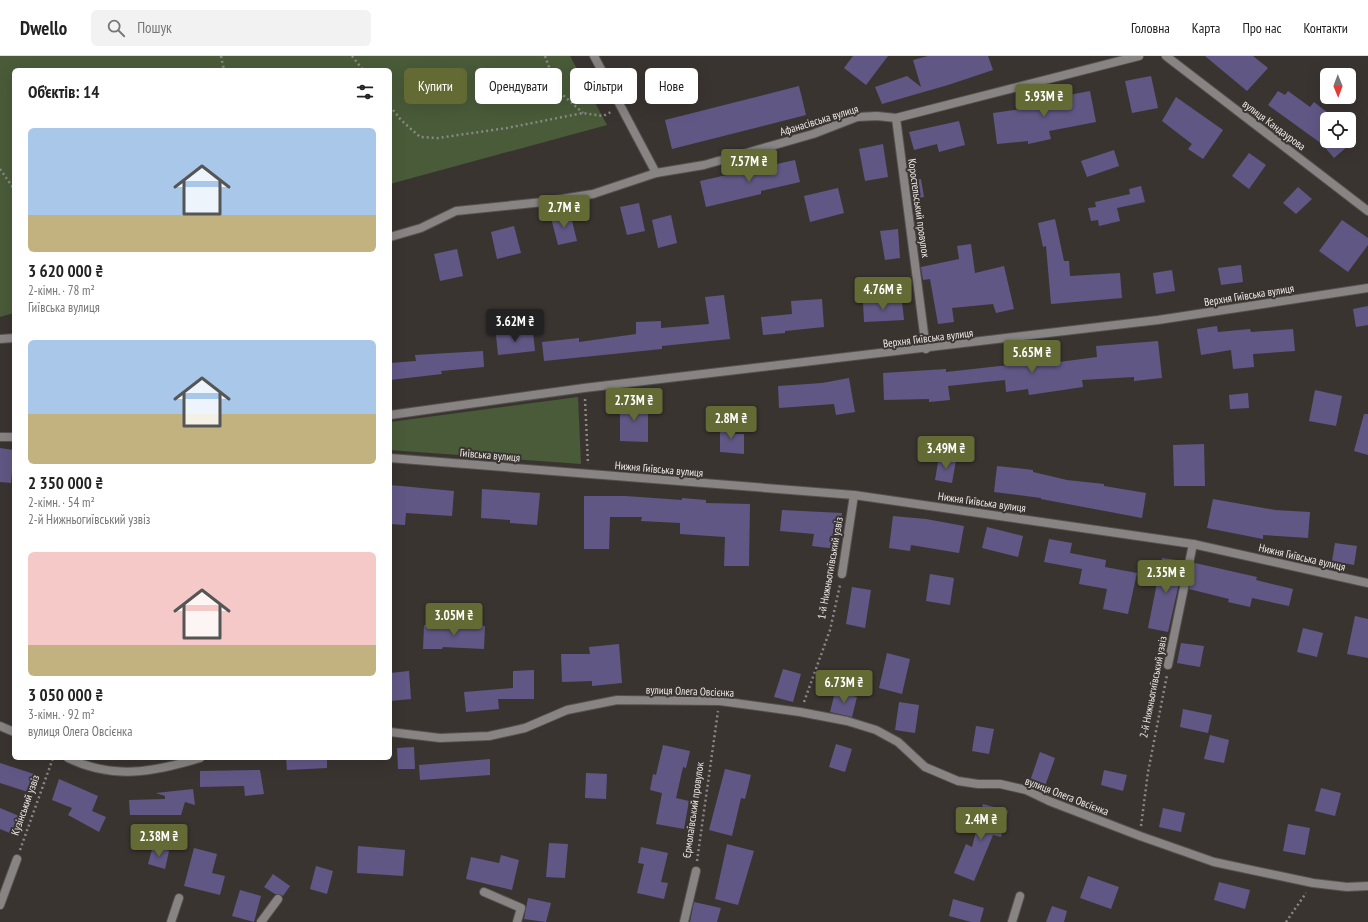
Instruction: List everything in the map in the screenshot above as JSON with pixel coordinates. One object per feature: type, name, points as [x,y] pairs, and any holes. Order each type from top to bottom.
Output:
[{"type":"street","points":[[594,56],[656,174]]},
{"type":"street","name":"Афанасівська вулиця","points":[[392,236],[421,228],[456,211],[543,202],[593,194],[656,174],[711,163],[813,134],[858,117],[877,116],[896,118],[1139,56]]},
{"type":"street","name":"вулиця Кандаурова","points":[[1166,56],[1368,211]]},
{"type":"street","name":"Коростельський провулок","points":[[896,118],[926,349]]},
{"type":"street","name":"Верхня Гиївська вулиця","points":[[584,388],[926,349],[1158,320],[1368,288]]},
{"type":"street","points":[[0,339],[12,338]]},
{"type":"street","points":[[392,415],[584,388]]},
{"type":"street","points":[[0,437],[12,437]]},
{"type":"street","name":"Гиївська вулиця","points":[[392,458],[589,474]]},
{"type":"street","name":"Нижня Гиївська вулиця","points":[[589,474],[854,495],[1193,544],[1368,583]]},
{"type":"street","name":"1-й Нижньогиївський узвіз","points":[[842,574],[854,495]]},
{"type":"street","name":"2-й Нижньогиївський узвіз","points":[[1168,665],[1193,544]]},
{"type":"street","name":"вулиця Олега Овсієнка","points":[[392,732],[440,738],[489,736],[525,728],[567,710],[617,700],[720,701],[800,712],[847,721],[876,730],[898,742],[925,767],[958,781],[978,784],[1000,784],[1026,790],[1049,801],[1140,836],[1214,862],[1313,883],[1347,887],[1368,886]]},
{"type":"street","points":[[0,726],[12,731]]},
{"type":"street","points":[[73,760],[99,770],[129,772],[176,765],[193,760]]},
{"type":"street","points":[[0,905],[17,859]]},
{"type":"street","name":"Єрмолаївський провулок","points":[[684,922],[696,871]]},
{"type":"street","points":[[484,892],[521,908],[517,922]]},
{"type":"street","points":[[1012,922],[1020,896]]},
{"type":"street","points":[[171,922],[179,898]]},
{"type":"street","points":[[261,922],[278,899]]},
{"type":"path","points":[[221,56],[224,68]]},
{"type":"path","points":[[352,56],[361,68]]},
{"type":"path","points":[[545,56],[552,75],[554,87],[583,113]]},
{"type":"path","points":[[392,109],[401,120],[420,137],[438,138],[507,128],[583,113],[603,116],[622,108]]},
{"type":"path","points":[[0,169],[12,186]]},
{"type":"path","points":[[584,388],[589,474]]},
{"type":"path","name":"1-й Нижньогиївський узвіз","points":[[800,712],[830,630],[842,574]]},
{"type":"path","name":"2-й Нижньогиївський узвіз","points":[[1140,836],[1148,772],[1168,665]]},
{"type":"path","name":"Єрмолаївський провулок","points":[[696,871],[720,701]]},
{"type":"path","name":"Кузінський узвіз","points":[[17,859],[52,760]]},
{"type":"path","points":[[1286,922],[1313,883]]},
{"type":"green space","points":[[0,56],[570,56],[576,68],[570,68],[570,104],[596,104],[607,125],[392,183],[392,68],[12,68],[12,314],[0,317]]},
{"type":"green space","points":[[578,397],[581,464],[392,450],[392,422]]},
{"type":"building","points":[[853,56],[888,56],[866,85],[844,68]]},
{"type":"building","points":[[928,56],[988,56],[993,70],[882,104],[875,87],[907,76],[921,87],[913,60]]},
{"type":"building","points":[[1205,56],[1253,56],[1268,68],[1247,91]]},
{"type":"building","points":[[1151,76],[1158,108],[1132,113],[1125,81]]},
{"type":"building","points":[[799,86],[806,115],[672,149],[665,120]]},
{"type":"building","points":[[1090,91],[1096,122],[1049,131],[1051,139],[1028,144],[1028,141],[997,144],[993,113],[1022,109],[1021,104]]},
{"type":"building","points":[[1278,91],[1285,95],[1288,91],[1310,107],[1314,102],[1327,112],[1320,112],[1320,143],[1268,105]]},
{"type":"building","points":[[1176,97],[1223,130],[1203,159],[1188,149],[1192,144],[1162,121]]},
{"type":"building","points":[[959,121],[965,145],[939,152],[937,144],[914,150],[909,132]]},
{"type":"building","points":[[883,144],[888,177],[865,181],[859,149]]},
{"type":"building","points":[[1325,148],[1346,148],[1334,158]]},
{"type":"building","points":[[1114,150],[1119,166],[1087,177],[1081,161]]},
{"type":"building","points":[[1249,153],[1266,165],[1249,189],[1232,176]]},
{"type":"building","points":[[795,160],[800,182],[761,191],[761,194],[706,207],[700,181]]},
{"type":"building","points":[[921,179],[924,197],[912,199],[910,181]]},
{"type":"building","points":[[1141,186],[1145,202],[1117,208],[1120,221],[1099,226],[1098,220],[1091,221],[1088,208],[1096,207],[1095,202],[1130,194],[1129,189]]},
{"type":"building","points":[[1298,187],[1312,199],[1296,214],[1283,203]]},
{"type":"building","points":[[838,188],[844,213],[810,222],[804,196]]},
{"type":"building","points":[[639,203],[645,231],[627,235],[620,207]]},
{"type":"building","points":[[570,213],[577,241],[558,245],[551,218]]},
{"type":"building","points":[[671,215],[677,243],[658,248],[652,220]]},
{"type":"building","points":[[1055,219],[1064,261],[1069,261],[1070,276],[1120,273],[1122,298],[1051,304],[1046,246],[1043,247],[1038,223]]},
{"type":"building","points":[[1342,220],[1368,238],[1368,245],[1348,272],[1319,251]]},
{"type":"building","points":[[514,226],[521,253],[497,259],[491,232]]},
{"type":"building","points":[[898,229],[900,258],[885,260],[880,231]]},
{"type":"building","points":[[971,244],[975,273],[1004,266],[1014,309],[996,313],[993,304],[952,308],[954,322],[938,324],[930,279],[923,280],[921,267],[959,259],[957,246]]},
{"type":"building","points":[[457,249],[463,276],[440,281],[434,254]]},
{"type":"building","points":[[1241,265],[1243,282],[1221,285],[1218,268]]},
{"type":"building","points":[[1172,270],[1175,291],[1156,294],[1153,273]]},
{"type":"building","points":[[724,295],[730,339],[662,346],[662,349],[544,361],[542,342],[579,338],[579,342],[636,334],[636,322],[661,321],[661,328],[709,324],[705,297]]},
{"type":"building","points":[[822,299],[824,327],[763,335],[761,317],[792,314],[791,301]]},
{"type":"building","points":[[902,301],[904,320],[864,322],[863,302]]},
{"type":"building","points":[[1368,306],[1368,325],[1356,327],[1353,309]]},
{"type":"building","points":[[1217,326],[1218,332],[1250,329],[1251,332],[1293,329],[1295,351],[1253,354],[1254,367],[1233,369],[1231,350],[1201,355],[1197,329]]},
{"type":"building","points":[[533,332],[535,351],[498,355],[496,335]]},
{"type":"building","points":[[1158,341],[1162,378],[1134,381],[1134,377],[1082,380],[1083,387],[1029,395],[1028,389],[1006,392],[1005,380],[948,386],[950,400],[929,402],[929,399],[884,400],[883,373],[946,369],[946,372],[1036,362],[1036,365],[1097,357],[1096,346]]},
{"type":"building","points":[[483,351],[484,367],[441,371],[442,374],[392,380],[392,363],[416,361],[415,355]]},
{"type":"building","points":[[849,378],[855,412],[836,415],[834,404],[779,408],[778,386],[822,383]]},
{"type":"building","points":[[1315,390],[1342,396],[1336,426],[1309,421]]},
{"type":"building","points":[[1248,393],[1249,408],[1230,409],[1229,395]]},
{"type":"building","points":[[620,401],[648,402],[648,442],[620,441]]},
{"type":"building","points":[[1364,414],[1368,414],[1368,455],[1354,451]]},
{"type":"building","points":[[720,425],[735,425],[735,434],[744,434],[744,454],[720,452]]},
{"type":"building","points":[[1204,444],[1205,486],[1174,486],[1173,445]]},
{"type":"building","points":[[0,448],[12,450],[11,483],[0,482]]},
{"type":"building","points":[[939,457],[956,460],[952,483],[935,480]]},
{"type":"building","points":[[997,466],[1033,470],[1033,472],[1067,480],[1104,484],[1104,486],[1146,493],[1142,518],[1041,498],[994,492]]},
{"type":"building","points":[[392,485],[454,491],[452,516],[406,513],[405,525],[392,524]]},
{"type":"building","points":[[482,489],[540,493],[537,525],[510,523],[510,520],[481,518]]},
{"type":"building","points":[[584,496],[625,496],[682,500],[682,498],[706,500],[706,503],[750,504],[749,566],[724,566],[725,537],[680,534],[680,523],[641,521],[642,517],[610,517],[609,549],[584,549]]},
{"type":"building","points":[[1213,499],[1275,510],[1310,512],[1308,538],[1263,535],[1263,539],[1207,528]]},
{"type":"building","points":[[782,510],[842,513],[837,549],[812,546],[814,534],[780,531]]},
{"type":"building","points":[[893,516],[926,519],[964,526],[959,553],[911,545],[910,551],[889,548]]},
{"type":"building","points":[[987,527],[1023,536],[1018,557],[982,548]]},
{"type":"building","points":[[1049,539],[1072,543],[1070,553],[1106,560],[1105,567],[1137,573],[1128,614],[1103,609],[1107,589],[1079,584],[1082,569],[1044,562]]},
{"type":"building","points":[[1335,543],[1357,546],[1354,565],[1332,561]]},
{"type":"building","points":[[1162,558],[1184,561],[1168,632],[1148,628]]},
{"type":"building","points":[[1195,563],[1257,577],[1256,580],[1293,589],[1289,606],[1252,598],[1250,607],[1228,602],[1229,599],[1189,589]]},
{"type":"building","points":[[930,574],[954,578],[950,605],[926,601]]},
{"type":"building","points":[[852,587],[871,590],[865,628],[846,624]]},
{"type":"building","points":[[1355,616],[1368,619],[1368,658],[1347,654]]},
{"type":"building","points":[[424,625],[466,627],[466,625],[485,626],[484,649],[443,647],[442,649],[423,649]]},
{"type":"building","points":[[1303,628],[1323,633],[1317,657],[1297,652]]},
{"type":"building","points":[[1181,643],[1204,646],[1200,667],[1177,663]]},
{"type":"building","points":[[619,644],[622,683],[592,686],[592,681],[562,682],[561,654],[590,654],[589,647]]},
{"type":"building","points":[[887,653],[910,659],[902,694],[879,688]]},
{"type":"building","points":[[783,669],[801,674],[793,702],[774,697]]},
{"type":"building","points":[[534,670],[534,699],[498,699],[499,709],[466,712],[464,692],[513,688],[513,671]]},
{"type":"building","points":[[409,671],[411,699],[392,701],[392,673]]},
{"type":"building","points":[[835,692],[857,697],[852,717],[830,712]]},
{"type":"building","points":[[899,702],[919,705],[915,733],[895,730]]},
{"type":"building","points":[[1183,709],[1212,715],[1208,733],[1180,727]]},
{"type":"building","points":[[976,726],[994,729],[989,754],[972,751]]},
{"type":"building","points":[[1210,735],[1229,740],[1224,763],[1204,759]]},
{"type":"building","points":[[836,744],[852,749],[845,772],[829,767]]},
{"type":"building","points":[[663,745],[690,751],[686,768],[683,767],[676,798],[689,801],[684,829],[656,824],[662,793],[650,790],[653,774],[656,775]]},
{"type":"building","points":[[414,747],[415,769],[398,769],[397,748]]},
{"type":"building","points":[[1040,752],[1055,758],[1045,786],[1030,781]]},
{"type":"building","points":[[490,759],[490,775],[420,780],[419,765]]},
{"type":"building","points":[[286,760],[327,760],[327,768],[287,770]]},
{"type":"building","points":[[0,763],[34,774],[28,792],[0,783]]},
{"type":"building","points":[[725,769],[751,775],[745,799],[741,798],[732,836],[709,830]]},
{"type":"building","points":[[260,770],[264,794],[245,796],[244,786],[200,787],[200,771]]},
{"type":"building","points":[[1104,770],[1127,775],[1123,791],[1101,785]]},
{"type":"building","points":[[586,773],[607,774],[606,799],[585,798]]},
{"type":"building","points":[[59,779],[98,796],[92,811],[106,817],[99,832],[68,815],[72,808],[52,800]]},
{"type":"building","points":[[1321,788],[1341,793],[1335,816],[1315,811]]},
{"type":"building","points":[[193,789],[195,805],[185,802],[181,815],[130,815],[129,800],[165,799],[165,796],[156,793]]},
{"type":"building","points":[[983,804],[1008,811],[1001,837],[993,835],[974,881],[954,873],[966,844],[972,847]]},
{"type":"building","points":[[0,808],[19,816],[12,834],[0,829]]},
{"type":"building","points":[[1163,808],[1185,813],[1181,832],[1159,827]]},
{"type":"building","points":[[1288,824],[1310,828],[1305,855],[1283,851]]},
{"type":"building","points":[[549,843],[568,844],[565,878],[546,877]]},
{"type":"building","points":[[727,844],[754,851],[738,905],[715,899]]},
{"type":"building","points":[[153,846],[169,851],[165,869],[148,864]]},
{"type":"building","points":[[358,846],[405,850],[403,876],[357,873]]},
{"type":"building","points":[[641,847],[668,853],[661,882],[668,883],[664,899],[637,893],[644,864],[638,863]]},
{"type":"building","points":[[194,848],[217,854],[212,873],[225,876],[220,895],[184,886]]},
{"type":"building","points":[[501,855],[519,860],[512,890],[466,879],[471,857],[499,863]]},
{"type":"building","points":[[316,866],[333,871],[327,894],[310,889]]},
{"type":"building","points":[[273,874],[290,886],[283,896],[275,894],[264,887]]},
{"type":"building","points":[[1088,876],[1119,887],[1111,909],[1080,898]]},
{"type":"building","points":[[1219,882],[1250,890],[1245,909],[1214,900]]},
{"type":"building","points":[[240,890],[261,896],[254,922],[232,916]]},
{"type":"building","points":[[528,898],[551,903],[546,922],[524,919]]},
{"type":"building","points":[[953,899],[984,908],[980,922],[971,922],[949,916]]},
{"type":"building","points":[[694,902],[721,908],[717,922],[690,922]]},
{"type":"building","points":[[1052,906],[1067,911],[1064,922],[1046,922]]}]
